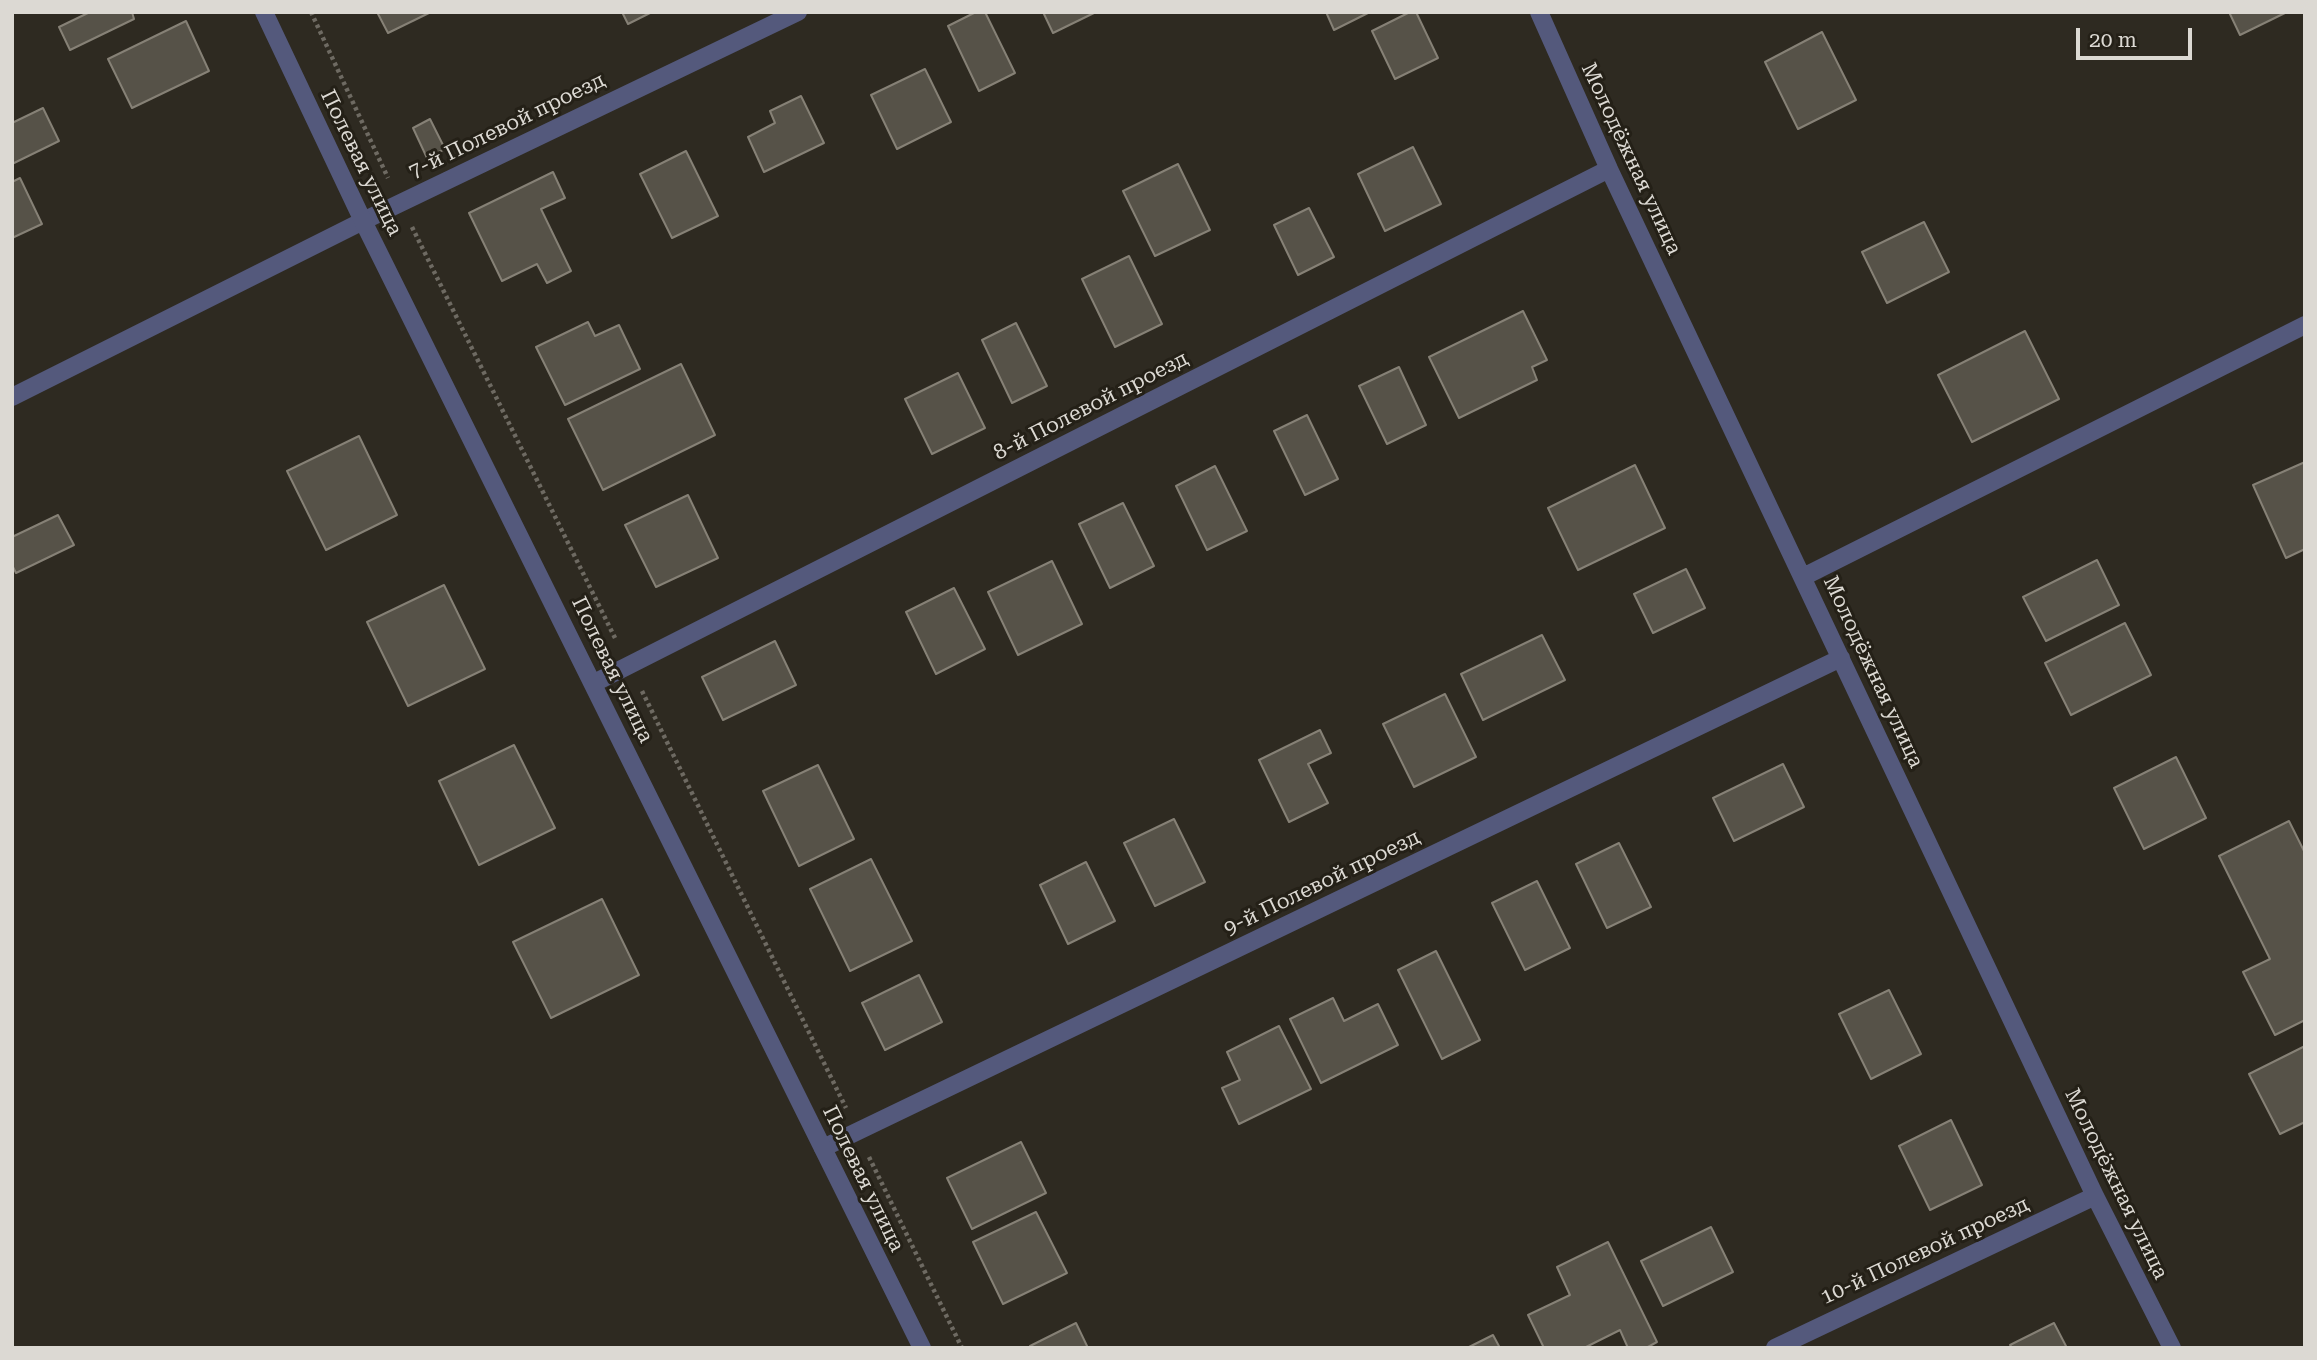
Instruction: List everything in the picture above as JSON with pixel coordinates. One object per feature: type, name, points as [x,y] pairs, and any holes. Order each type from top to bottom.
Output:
[{"type":"street","name":"Полевая улица","points":[[264,12],[363,220],[922,1348]]},
{"type":"street","name":"7-й Полевой проезд","points":[[12,397],[363,220],[798,12]]},
{"type":"street","name":"Молодёжная улица","points":[[1539,12],[1609,169],[2095,1196],[2172,1348]]},
{"type":"street","name":"8-й Полевой проезд","points":[[594,683],[1609,169]]},
{"type":"street","points":[[1803,577],[2305,325]]},
{"type":"street","name":"9-й Полевой проезд","points":[[823,1149],[1841,658]]},
{"type":"street","name":"10-й Полевой проезд","points":[[1775,1348],[2095,1196]]},
{"type":"building","points":[[90,12],[132,12],[134,19],[70,50],[59,27]]},
{"type":"building","points":[[377,12],[431,12],[388,33]]},
{"type":"building","points":[[622,12],[652,12],[628,24]]},
{"type":"building","points":[[976,12],[985,12],[1015,73],[979,91],[948,26]]},
{"type":"building","points":[[1043,12],[1096,12],[1053,33]]},
{"type":"building","points":[[1326,12],[1370,12],[1334,30]]},
{"type":"building","points":[[1410,12],[1416,12],[1438,58],[1395,79],[1372,31]]},
{"type":"building","points":[[2229,12],[2287,12],[2240,35]]},
{"type":"building","points":[[186,21],[209,71],[132,108],[108,59]]},
{"type":"building","points":[[1822,32],[1856,100],[1798,129],[1765,62]]},
{"type":"building","points":[[925,69],[951,122],[897,149],[871,95]]},
{"type":"building","points":[[801,96],[824,143],[764,172],[748,137],[775,123],[770,111]]},
{"type":"building","points":[[43,108],[59,141],[12,164],[12,123]]},
{"type":"building","points":[[430,119],[445,149],[427,158],[413,128]]},
{"type":"building","points":[[1413,147],[1441,204],[1385,231],[1358,174]]},
{"type":"building","points":[[686,151],[718,216],[672,238],[640,174]]},
{"type":"building","points":[[1178,164],[1210,230],[1155,256],[1123,191]]},
{"type":"building","points":[[553,172],[565,198],[541,209],[571,271],[547,283],[537,264],[502,281],[469,213]]},
{"type":"building","points":[[20,178],[42,224],[12,238],[12,182]]},
{"type":"building","points":[[1309,208],[1334,257],[1298,275],[1274,225]]},
{"type":"building","points":[[1924,222],[1949,272],[1887,303],[1862,252]]},
{"type":"building","points":[[1129,256],[1162,324],[1115,347],[1082,279]]},
{"type":"building","points":[[1523,311],[1547,360],[1532,367],[1537,380],[1459,418],[1429,357]]},
{"type":"building","points":[[588,322],[595,336],[619,325],[640,369],[565,405],[536,347]]},
{"type":"building","points":[[1016,323],[1047,386],[1012,403],[982,340]]},
{"type":"building","points":[[2025,331],[2059,399],[1972,442],[1938,375]]},
{"type":"building","points":[[681,364],[715,435],[603,490],[568,419]]},
{"type":"building","points":[[1399,367],[1426,425],[1387,444],[1359,386]]},
{"type":"building","points":[[958,373],[985,428],[932,454],[905,399]]},
{"type":"building","points":[[1307,415],[1338,479],[1305,495],[1274,431]]},
{"type":"building","points":[[359,436],[397,515],[326,550],[287,471]]},
{"type":"building","points":[[2305,462],[2305,549],[2286,558],[2253,485]]},
{"type":"building","points":[[1635,465],[1665,528],[1578,570],[1548,508]]},
{"type":"building","points":[[1215,466],[1247,531],[1207,550],[1176,486]]},
{"type":"building","points":[[688,495],[718,558],[656,587],[625,525]]},
{"type":"building","points":[[1123,503],[1154,566],[1110,588],[1079,524]]},
{"type":"building","points":[[58,515],[74,545],[16,573],[12,565],[12,537]]},
{"type":"building","points":[[2097,560],[2119,605],[2046,641],[2023,597]]},
{"type":"building","points":[[1052,561],[1082,624],[1018,655],[988,592]]},
{"type":"building","points":[[1686,569],[1705,608],[1653,633],[1634,594]]},
{"type":"building","points":[[444,585],[485,669],[408,706],[367,622]]},
{"type":"building","points":[[954,588],[985,649],[936,674],[906,612]]},
{"type":"building","points":[[2125,623],[2151,675],[2071,715],[2045,663]]},
{"type":"building","points":[[1542,635],[1565,680],[1483,720],[1461,674]]},
{"type":"building","points":[[775,641],[796,685],[723,720],[702,677]]},
{"type":"building","points":[[1445,694],[1476,757],[1414,787],[1383,724]]},
{"type":"building","points":[[1320,730],[1331,753],[1308,764],[1328,803],[1289,822],[1259,760]]},
{"type":"building","points":[[514,745],[555,828],[479,865],[439,781]]},
{"type":"building","points":[[2176,757],[2206,818],[2144,849],[2114,788]]},
{"type":"building","points":[[1783,764],[1804,807],[1734,841],[1713,798]]},
{"type":"building","points":[[818,765],[854,839],[799,866],[763,791]]},
{"type":"building","points":[[1174,819],[1205,882],[1155,906],[1124,843]]},
{"type":"building","points":[[2289,821],[2305,853],[2305,1020],[2275,1035],[2243,972],[2270,959],[2219,856]]},
{"type":"building","points":[[1619,843],[1651,907],[1607,928],[1576,864]]},
{"type":"building","points":[[871,859],[912,941],[850,971],[810,889]]},
{"type":"building","points":[[1086,862],[1115,921],[1068,944],[1040,885]]},
{"type":"building","points":[[1537,881],[1570,948],[1525,970],[1492,903]]},
{"type":"building","points":[[602,899],[639,975],[551,1018],[513,942]]},
{"type":"building","points":[[1436,951],[1480,1040],[1442,1059],[1398,970]]},
{"type":"building","points":[[919,975],[942,1022],[885,1050],[862,1003]]},
{"type":"building","points":[[1889,990],[1921,1054],[1871,1079],[1839,1014]]},
{"type":"building","points":[[1333,998],[1344,1021],[1378,1004],[1398,1045],[1321,1083],[1290,1019]]},
{"type":"building","points":[[1279,1026],[1311,1089],[1239,1124],[1222,1088],[1240,1080],[1227,1052]]},
{"type":"building","points":[[2305,1046],[2305,1122],[2280,1134],[2249,1074]]},
{"type":"building","points":[[1951,1120],[1982,1185],[1930,1210],[1899,1146]]},
{"type":"building","points":[[1021,1142],[1046,1193],[972,1229],[947,1178]]},
{"type":"building","points":[[1036,1212],[1067,1273],[1003,1304],[973,1242]]},
{"type":"building","points":[[1711,1227],[1733,1272],[1663,1306],[1641,1261]]},
{"type":"building","points":[[1608,1242],[1657,1342],[1646,1348],[1628,1348],[1620,1330],[1584,1348],[1544,1348],[1528,1315],[1570,1295],[1557,1267]]},
{"type":"building","points":[[1076,1323],[1088,1348],[1031,1348],[1030,1346]]},
{"type":"building","points":[[2054,1323],[2067,1348],[2012,1348],[2010,1345]]},
{"type":"building","points":[[1493,1335],[1500,1348],[1467,1348]]}]
